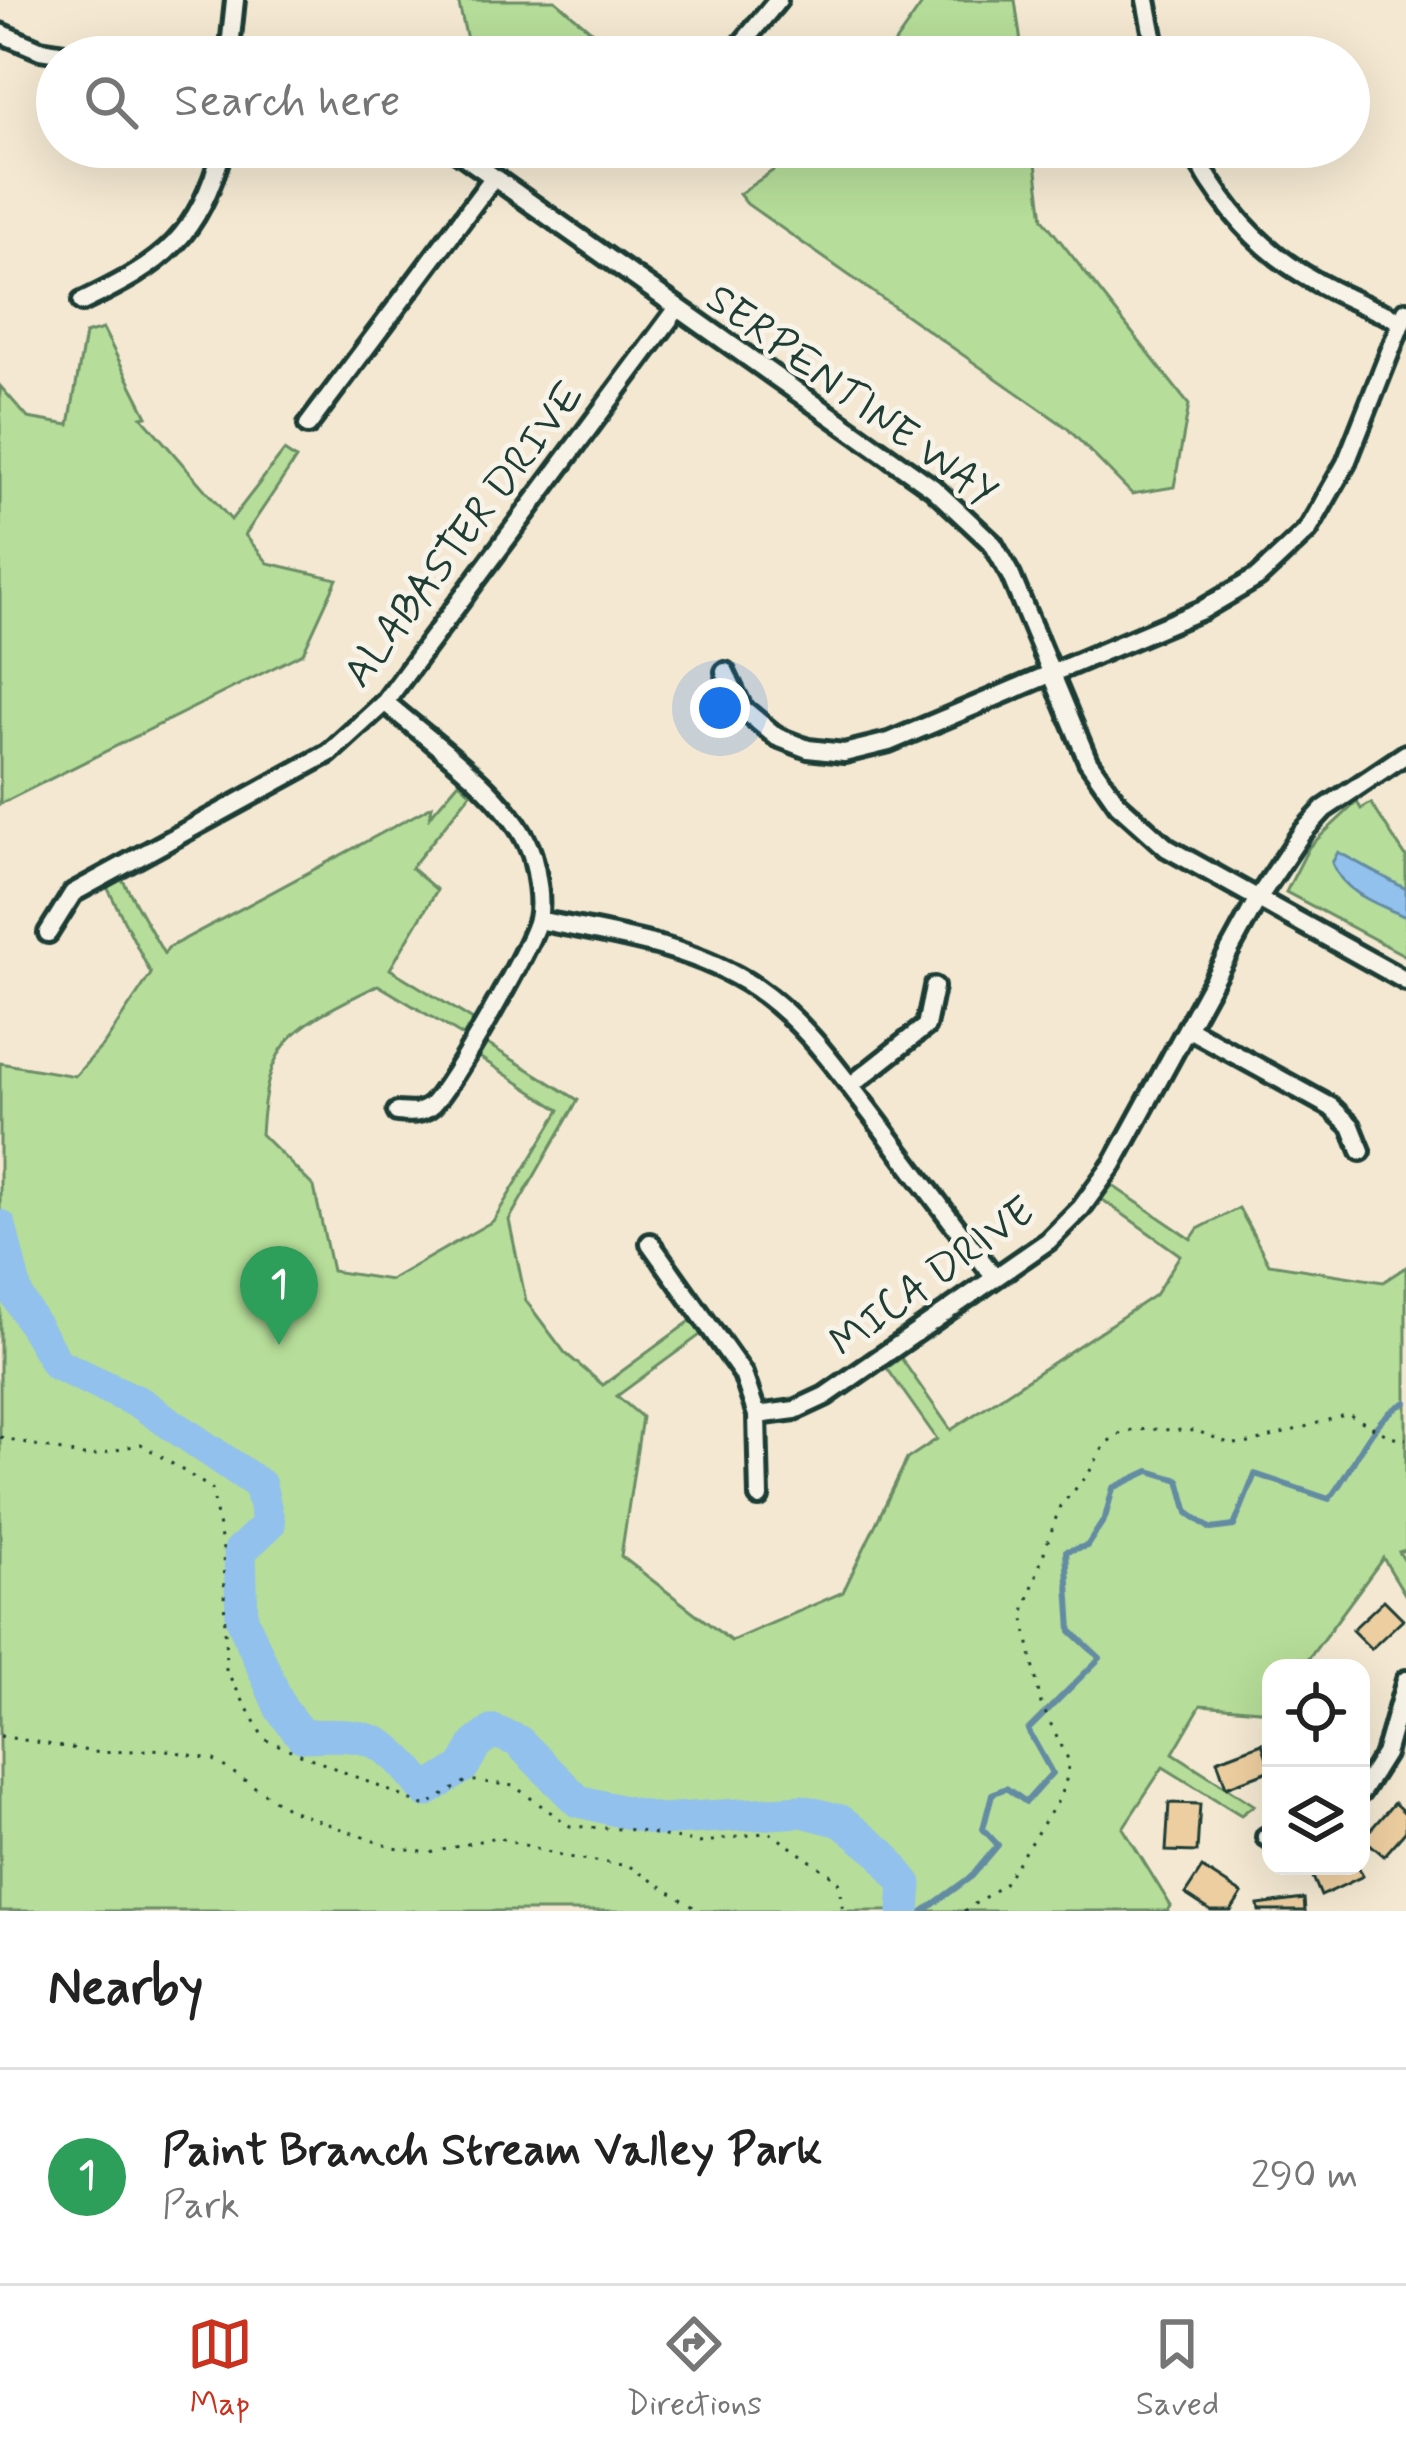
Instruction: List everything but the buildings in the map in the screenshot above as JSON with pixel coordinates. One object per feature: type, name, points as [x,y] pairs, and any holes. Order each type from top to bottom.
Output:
[{"type":"street","points":[[232,36],[235,0]]},
{"type":"street","points":[[748,36],[778,0]]},
{"type":"street","points":[[1146,0],[1153,36]]},
{"type":"street","points":[[0,33],[36,48]]},
{"type":"street","points":[[82,302],[161,259],[199,215],[216,168]]},
{"type":"street","name":"SERPENTINE WAY","points":[[479,168],[933,488],[971,520],[993,544],[1012,577],[1088,761],[1118,804],[1167,848],[1406,980]]},
{"type":"street","points":[[724,672],[742,708],[777,736],[808,749],[844,753],[890,742],[1202,610],[1258,577],[1308,530],[1346,463],[1404,316],[1325,290],[1270,254],[1215,192],[1202,168]]},
{"type":"street","points":[[308,425],[493,178]]},
{"type":"street","name":"ALABASTER DRIVE","points":[[48,933],[73,893],[329,753],[385,702],[676,309]]},
{"type":"street","points":[[385,702],[515,821],[531,854],[538,894],[538,920],[478,1034],[431,1106],[416,1113],[397,1112]]},
{"type":"street","name":"MICA DRIVE","points":[[757,1415],[795,1410],[825,1396],[1048,1241],[1081,1208],[1113,1164],[1257,900],[1301,834],[1324,809],[1406,754]]},
{"type":"street","points":[[538,920],[649,942],[755,987],[793,1018],[850,1086],[995,1278]]},
{"type":"street","points":[[850,1086],[926,1026],[934,988]]},
{"type":"street","points":[[1187,1028],[1331,1107],[1351,1126],[1361,1151]]},
{"type":"street","points":[[650,1243],[734,1357],[757,1415],[759,1497]]},
{"type":"street","points":[[1370,1778],[1385,1754],[1406,1680]]},
{"type":"path","points":[[964,1911],[1003,1885],[1058,1801],[1069,1761],[1041,1704],[1023,1614],[1060,1506],[1087,1476],[1106,1443],[1124,1431],[1150,1429],[1197,1430],[1231,1444],[1251,1443],[1348,1414],[1386,1434],[1406,1438]]},
{"type":"path","points":[[0,1437],[88,1457],[141,1444],[212,1489],[223,1550],[226,1670],[264,1738],[426,1806],[468,1780],[514,1786],[570,1826],[635,1830],[699,1843],[769,1832],[838,1880],[843,1911]]},
{"type":"path","points":[[0,1736],[100,1753],[163,1749],[214,1760],[290,1810],[393,1848],[430,1853],[496,1838],[568,1857],[629,1866],[700,1911]]},
{"type":"green space","points":[[458,0],[555,0],[597,36],[466,36]]},
{"type":"green space","points":[[925,0],[1015,0],[1020,36],[900,36]]},
{"type":"green space","points":[[777,168],[1037,168],[1043,219],[1189,405],[1174,487],[1132,494],[1066,427],[739,194]]},
{"type":"green space","points":[[103,329],[147,416],[142,417],[231,520],[284,451],[296,459],[245,535],[268,563],[337,579],[303,653],[0,804],[0,386],[28,418],[69,425],[85,334]]},
{"type":"green space","points":[[459,782],[471,793],[411,868],[437,890],[390,969],[473,1020],[463,1036],[378,985],[326,1012],[306,1024],[279,1054],[270,1074],[261,1134],[314,1187],[332,1271],[390,1280],[493,1221],[560,1110],[476,1055],[484,1042],[578,1100],[509,1220],[526,1301],[565,1353],[603,1385],[693,1319],[703,1333],[617,1396],[642,1417],[621,1556],[731,1641],[843,1592],[907,1459],[937,1439],[887,1368],[901,1358],[951,1430],[1155,1295],[1180,1255],[1100,1198],[1110,1184],[1191,1239],[1198,1229],[1239,1208],[1269,1264],[1383,1282],[1406,1267],[1406,1550],[1399,1552],[1406,1563],[1406,1596],[1383,1558],[1309,1659],[1262,1659],[1262,1710],[1201,1705],[1173,1753],[1254,1805],[1241,1815],[1163,1767],[1123,1828],[1171,1906],[1168,1911],[0,1911],[0,1063],[75,1076],[104,1044],[151,974],[106,885],[121,877],[164,954],[432,806],[430,816]]},
{"type":"green space","points":[[1357,802],[1361,809],[1371,803],[1406,857],[1406,956],[1286,892],[1309,847]]},
{"type":"water","points":[[1338,852],[1406,889],[1406,917],[1345,883],[1332,863]]},
{"type":"waterway","points":[[0,1226],[17,1296],[57,1364],[142,1404],[260,1485],[269,1524],[240,1551],[242,1619],[281,1709],[302,1736],[374,1742],[398,1759],[426,1791],[463,1767],[476,1744],[493,1731],[518,1741],[578,1801],[659,1820],[802,1811],[841,1821],[882,1854],[906,1884],[904,1911]]},
{"type":"waterway","points":[[924,1911],[972,1876],[998,1845],[983,1829],[992,1794],[1006,1788],[1026,1802],[1052,1773],[1028,1730],[1100,1658],[1071,1631],[1066,1551],[1087,1546],[1105,1518],[1113,1488],[1149,1471],[1179,1480],[1188,1513],[1211,1529],[1234,1526],[1255,1474],[1329,1499],[1372,1432],[1406,1402]]},
{"type":"place","name":"Paint Branch Stream Valley Park","points":[[279,1345]]}]
